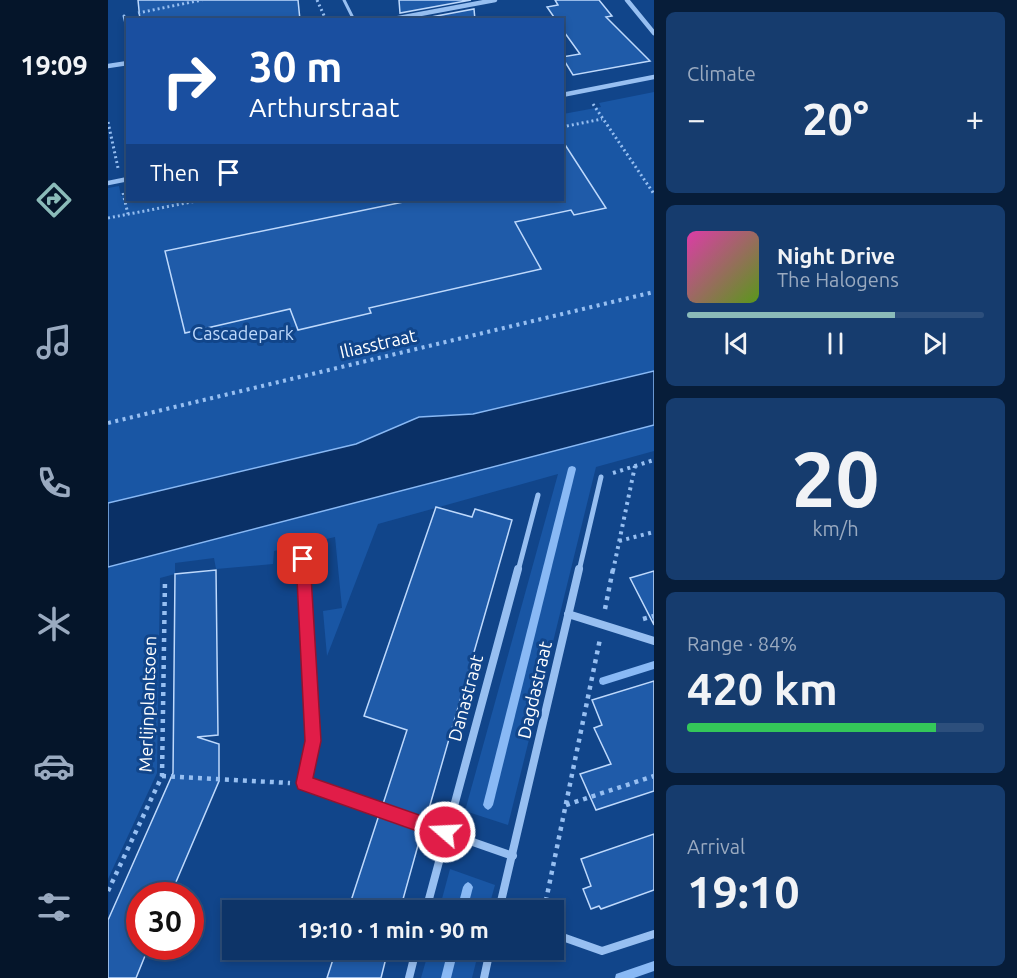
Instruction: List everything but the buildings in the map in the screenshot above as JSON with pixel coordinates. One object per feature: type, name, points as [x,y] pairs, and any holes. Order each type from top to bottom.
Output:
[{"type":"street","points":[[399,18],[495,0]]},
{"type":"street","points":[[627,0],[654,33]]},
{"type":"street","points":[[108,66],[126,63]]},
{"type":"street","points":[[564,95],[654,77]]},
{"type":"street","points":[[108,183],[126,179]]},
{"type":"street","name":"Dagdastraat","points":[[502,900],[601,477]]},
{"type":"street","name":"Danastraat","points":[[428,900],[538,495]]},
{"type":"street","points":[[303,559],[313,741],[304,783],[513,856]]},
{"type":"street","points":[[568,614],[654,641]]},
{"type":"street","points":[[564,938],[602,951],[654,934]]},
{"type":"street","points":[[408,978],[413,960]]},
{"type":"street","points":[[484,978],[488,960]]},
{"type":"lane","points":[[344,0],[353,18]]},
{"type":"lane","points":[[124,16],[126,24]]},
{"type":"path","points":[[124,16],[202,0]]},
{"type":"path","points":[[317,0],[325,18]]},
{"type":"path","points":[[585,90],[602,119],[654,194]]},
{"type":"path","points":[[564,127],[602,119]]},
{"type":"path","points":[[108,218],[197,201]]},
{"type":"path","name":"Iliasstraat","points":[[108,423],[654,292]]},
{"type":"path","points":[[601,477],[654,460]]},
{"type":"path","points":[[546,900],[635,466]]},
{"type":"path","points":[[619,541],[654,532]]},
{"type":"path","name":"Merlijnplantsoen","points":[[108,891],[162,776],[165,579]]},
{"type":"path","points":[[633,623],[654,616]]},
{"type":"path","points":[[162,776],[304,783]]},
{"type":"path","points":[[566,805],[654,776]]},
{"type":"green space","name":"Cascadepark","points":[[654,92],[654,371],[473,414],[419,417],[356,444],[108,503],[108,188],[119,186],[121,196],[126,195],[126,201],[564,201],[564,114],[601,107],[599,103]]},
{"type":"green space","points":[[654,425],[654,451],[596,467],[508,825],[465,811],[558,474],[378,524],[327,656],[323,611],[342,608],[335,537],[274,551],[273,564],[216,569],[214,558],[175,563],[175,574],[160,578],[157,773],[108,879],[108,567]]},
{"type":"green space","points":[[450,869],[495,885],[491,900],[442,900]]},
{"type":"green space","points":[[426,960],[476,960],[472,978],[421,978]]},
{"type":"shaded area","points":[[654,371],[654,425],[108,567],[108,503],[356,444],[419,417],[473,414]]},
{"type":"waterway","points":[[488,805],[572,469]]},
{"type":"waterway","points":[[603,681],[654,665]]},
{"type":"waterway","points":[[465,900],[468,887]]},
{"type":"waterway","points":[[446,978],[450,960]]},
{"type":"waterway","points":[[620,978],[654,966]]},
{"type":"route","points":[[303,559],[313,741],[304,783],[445,832]]}]
